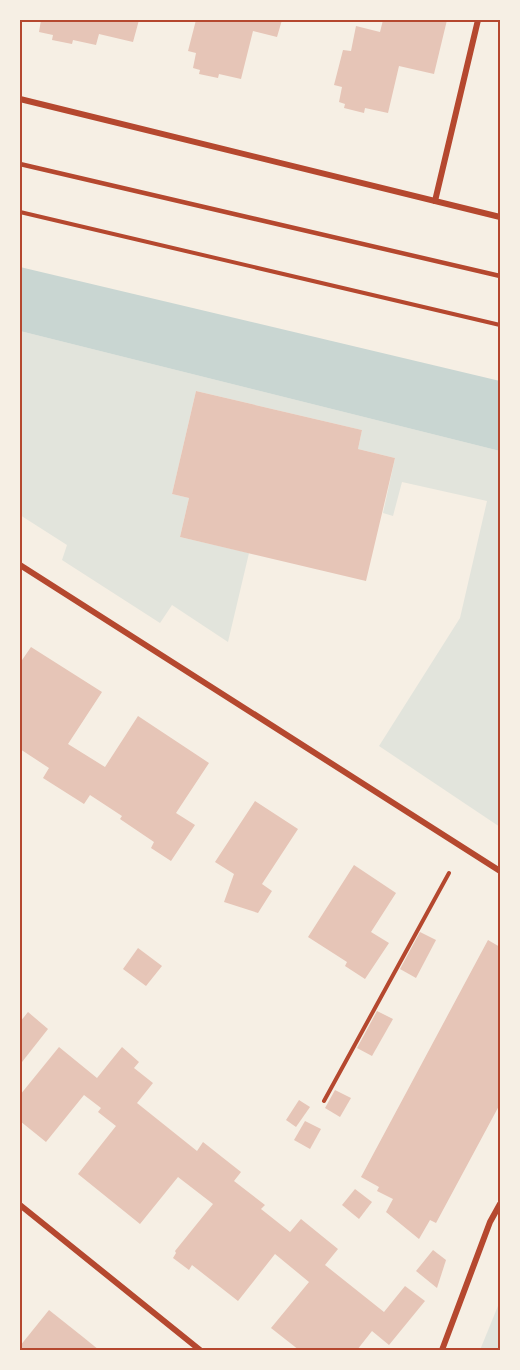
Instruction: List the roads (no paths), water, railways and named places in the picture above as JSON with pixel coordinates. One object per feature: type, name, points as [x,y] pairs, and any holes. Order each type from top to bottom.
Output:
[{"type":"street","points":[[435,201],[478,20]]},
{"type":"street","points":[[20,99],[501,217]]},
{"type":"street","points":[[20,565],[501,871]]},
{"type":"street","points":[[442,1350],[490,1222],[501,1204]]},
{"type":"street","points":[[20,1205],[200,1350]]},
{"type":"lane","points":[[20,164],[501,276]]}]
